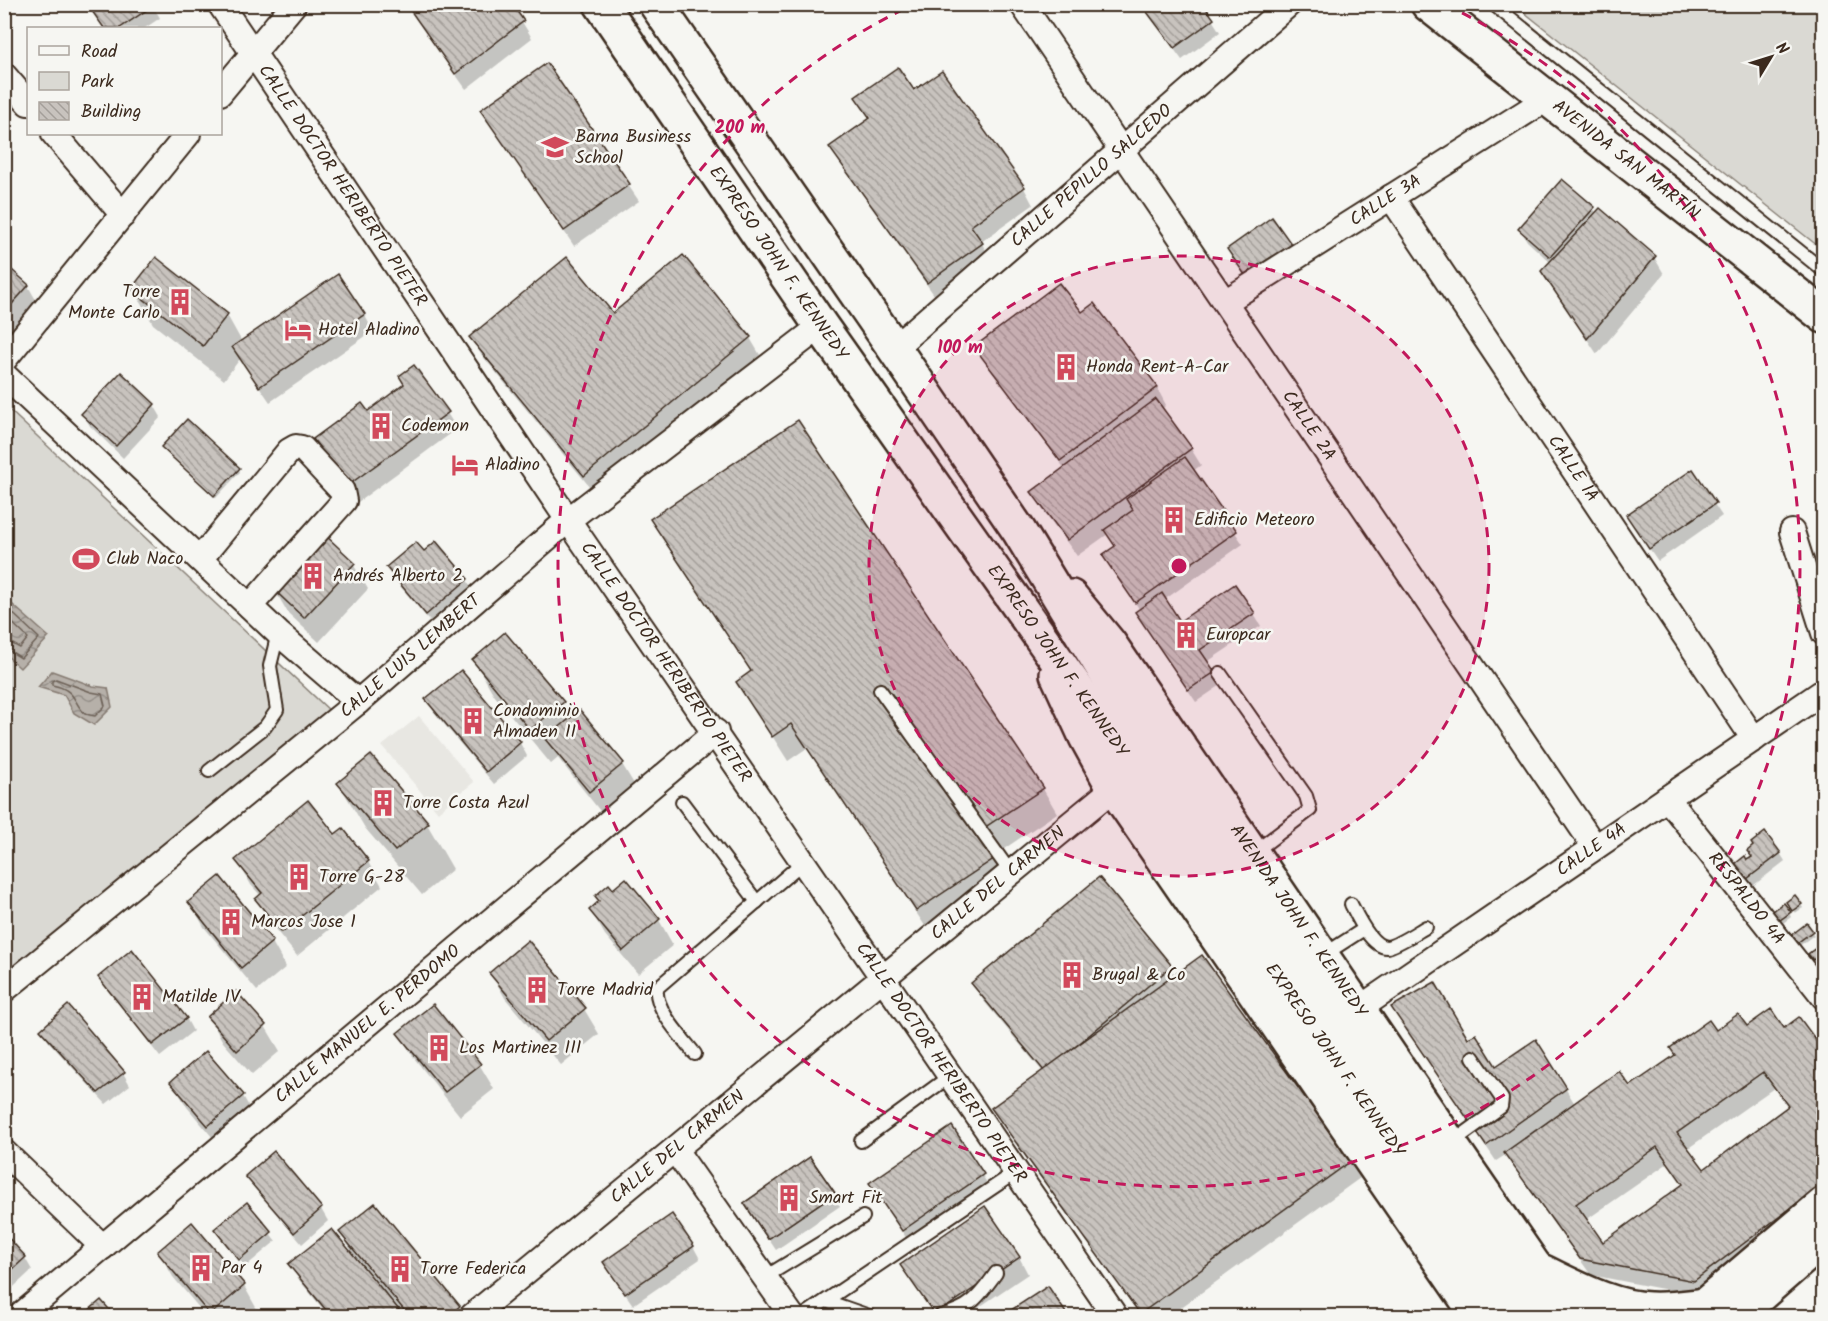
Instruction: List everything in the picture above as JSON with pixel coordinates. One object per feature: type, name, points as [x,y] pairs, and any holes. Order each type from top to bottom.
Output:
[{"type":"main road","name":"EXPRESO JOHN F. KENNEDY","points":[[602,4],[821,326],[1042,642],[1137,773],[1544,1317]]},
{"type":"main road","name":"EXPRESO JOHN F. KENNEDY","points":[[656,4],[1019,531],[1137,773],[1511,1317]]},
{"type":"main road","name":"AVENIDA SAN MARTÍN","points":[[1428,4],[1824,316]]},
{"type":"main road","name":"AVENIDA JOHN F. KENNEDY","points":[[1019,531],[1109,643],[1357,1010],[1572,1317]]},
{"type":"main road","points":[[1137,773],[1427,1243],[1478,1317]]},
{"type":"main road","points":[[1487,1198],[1488,1219],[1555,1317]]},
{"type":"main road","points":[[1537,1270],[1591,1295],[1625,1305],[1649,1309],[1699,1311],[1824,1204]]},
{"type":"main road","points":[[1741,1314],[1824,1239]]},
{"type":"main road","points":[[1427,1243],[1441,1247],[1452,1256],[1494,1317]]},
{"type":"main road","points":[[1451,1278],[1469,1317]]},
{"type":"street","name":"CALLE DOCTOR HERIBERTO PIETER","points":[[220,4],[568,520],[716,732],[950,1076],[995,1128],[1016,1172],[1115,1317]]},
{"type":"street","points":[[222,91],[294,4]]},
{"type":"street","name":"CALLE 2A","points":[[1022,4],[1595,847]]},
{"type":"street","name":"CALLE PEPILLO SALCEDO","points":[[894,348],[1289,4]]},
{"type":"street","points":[[4,75],[27,102]]},
{"type":"street","name":"CALLE 3A","points":[[1225,303],[1548,98]]},
{"type":"street","points":[[55,135],[123,215]]},
{"type":"street","points":[[4,360],[187,135]]},
{"type":"street","name":"CALLE 1A","points":[[1391,197],[1754,739]]},
{"type":"street","name":"CALLE LUIS LEMBERT","points":[[4,990],[357,702],[568,520],[821,326]]},
{"type":"street","points":[[4,375],[278,633],[357,702]]},
{"type":"street","points":[[200,559],[289,451],[296,447],[302,448],[342,491],[344,501],[250,606]]},
{"type":"street","points":[[1792,532],[1824,633]]},
{"type":"street","name":"CALLE 4A","points":[[1357,1010],[1824,691]]},
{"type":"street","name":"CALLE MANUEL E. PERDOMO","points":[[20,1317],[716,732]]},
{"type":"street","name":"CALLE DEL CARMEN","points":[[473,1316],[1011,873],[1137,773]]},
{"type":"street","name":"RESPALDO 4A","points":[[1667,798],[1824,997]]},
{"type":"street","points":[[675,1150],[792,1317]]},
{"type":"street","points":[[4,1152],[103,1247]]},
{"type":"lane","points":[[1493,4],[1824,271]]},
{"type":"lane","points":[[209,771],[265,727],[278,710],[270,666],[278,633]]},
{"type":"lane","points":[[1220,673],[1306,796],[1310,810],[1252,854]]},
{"type":"lane","points":[[880,690],[1011,873]]},
{"type":"lane","points":[[682,802],[757,902]]},
{"type":"lane","points":[[695,1054],[659,1006],[656,996],[657,988],[803,862]]},
{"type":"lane","points":[[1351,904],[1364,929],[1380,945],[1388,947],[1426,927]]},
{"type":"lane","points":[[1321,957],[1364,929]]},
{"type":"lane","points":[[1450,1144],[1501,1107],[1502,1099],[1473,1058]]},
{"type":"lane","points":[[861,1141],[950,1076]]},
{"type":"lane","points":[[803,1317],[969,1211],[1016,1172]]},
{"type":"lane","points":[[765,1277],[863,1218]]},
{"type":"lane","points":[[940,1317],[958,1312],[980,1296],[996,1273]]},
{"type":"lane","points":[[826,1301],[869,1317]]},
{"type":"shaded area","points":[[419,716],[474,782],[438,812],[382,746]]},
{"type":"green space","points":[[1515,5],[1823,5],[1823,250]]},
{"type":"green space","name":"Club Naco","points":[[4,405],[331,712],[4,980]]},
{"type":"water","points":[[4,597],[49,637],[20,668],[5,654]]},
{"type":"water","points":[[52,671],[93,686],[108,688],[112,707],[94,725],[74,713],[64,695],[38,687]]},
{"type":"building","points":[[87,4],[154,4],[121,27],[103,27]]},
{"type":"building","points":[[406,4],[512,4],[524,21],[455,74]]},
{"type":"building","points":[[1141,4],[1203,4],[1214,19],[1174,48]]},
{"type":"building","name":"Barna Business School","points":[[547,63],[630,184],[564,231],[480,110]]},
{"type":"building","points":[[898,67],[914,90],[942,71],[1025,187],[971,226],[983,243],[927,283],[829,147],[870,118],[855,97]]},
{"type":"building","points":[[1562,179],[1595,207],[1550,257],[1518,229]]},
{"type":"building","points":[[1600,208],[1656,256],[1587,339],[1541,271]]},
{"type":"building","points":[[1272,217],[1292,245],[1247,278],[1227,249]]},
{"type":"building","points":[[683,255],[751,337],[584,476],[469,337],[567,257],[613,313]]},
{"type":"building","name":"Torre Monte Carlo","points":[[156,257],[228,314],[203,346],[131,289]]},
{"type":"building","points":[[4,263],[29,285],[4,313]]},
{"type":"building","name":"Hotel Aladino","points":[[338,274],[365,314],[259,387],[232,347]]},
{"type":"building","name":"Honda Rent-A-Car","points":[[1059,283],[1082,312],[1094,303],[1158,387],[1060,461],[974,347]]},
{"type":"building","name":"Codemon","points":[[414,365],[449,412],[347,486],[313,439],[362,403],[368,411],[404,384],[399,376]]},
{"type":"building","points":[[121,372],[155,404],[116,446],[81,414]]},
{"type":"building","points":[[1156,399],[1192,448],[1067,540],[1031,492]]},
{"type":"building","points":[[187,419],[240,468],[214,496],[161,447]]},
{"type":"building","points":[[798,420],[1044,788],[981,830],[998,856],[916,911],[791,724],[772,737],[736,682],[751,671],[650,519]]},
{"type":"building","name":"Edificio Meteoro","points":[[1185,457],[1237,531],[1135,603],[1102,555],[1115,546],[1104,530],[1133,510],[1126,499]]},
{"type":"building","points":[[1693,469],[1716,503],[1649,549],[1626,515]]},
{"type":"building","name":"Andrés Alberto 2","points":[[323,533],[355,563],[304,618],[272,588]]},
{"type":"building","points":[[436,541],[468,579],[426,615],[386,567],[416,542],[424,551]]},
{"type":"building","name":"Europcar","points":[[1235,584],[1255,613],[1200,650],[1215,672],[1188,690],[1135,612],[1162,593],[1180,621]]},
{"type":"building","points":[[505,632],[564,702],[530,730],[472,660]]},
{"type":"building","name":"Condominio Almaden II","points":[[461,670],[521,742],[486,772],[425,699]]},
{"type":"building","points":[[580,710],[624,763],[589,792],[545,739]]},
{"type":"building","name":"Torre Costa Azul","points":[[371,755],[429,823],[395,851],[337,783]]},
{"type":"building","name":"Torre G-28","points":[[308,800],[335,834],[343,828],[369,861],[282,932],[255,899],[262,893],[235,860]]},
{"type":"building","points":[[1765,832],[1781,853],[1743,882],[1731,867],[1745,856],[1747,860],[1752,857],[1747,851],[1753,846],[1751,843]]},
{"type":"building","name":"Marcos Jose 1","points":[[220,876],[273,941],[241,968],[188,902]]},
{"type":"building","name":"Brugal & Co","points":[[1099,877],[1172,966],[1045,1072],[971,983]]},
{"type":"building","points":[[626,878],[660,919],[623,951],[589,910],[599,901],[595,896],[609,884],[613,889]]},
{"type":"building","points":[[1795,895],[1802,904],[1792,911],[1786,902]]},
{"type":"building","points":[[1784,903],[1791,912],[1776,923],[1769,914]]},
{"type":"building","points":[[1807,923],[1813,931],[1789,949],[1782,942]]},
{"type":"building","name":"Torre Madrid","points":[[528,940],[586,1008],[546,1041],[489,973]]},
{"type":"building","points":[[1824,942],[1824,952],[1813,960],[1808,954]]},
{"type":"building","name":"Matilde IV","points":[[132,949],[187,1018],[152,1045],[98,977]]},
{"type":"building","points":[[1202,955],[1351,1161],[1140,1314],[991,1108]]},
{"type":"building","points":[[1435,982],[1468,1038],[1476,1034],[1496,1066],[1536,1039],[1567,1088],[1486,1146],[1391,1007]]},
{"type":"building","points":[[236,991],[266,1025],[237,1051],[207,1017]]},
{"type":"building","name":"Los Martinez III","points":[[433,1004],[481,1064],[445,1092],[397,1033]]},
{"type":"building","points":[[68,1005],[125,1072],[98,1093],[40,1030]]},
{"type":"building","points":[[1771,1009],[1784,1028],[1799,1017],[1824,1051],[1824,1183],[1694,1281],[1580,1259],[1504,1153],[1619,1071],[1630,1086],[1675,1055],[1670,1048],[1709,1020],[1716,1030],[1738,1014],[1747,1026]],"holes":[[[1763,1072],[1788,1106],[1704,1169],[1677,1133]],[[1657,1147],[1683,1184],[1603,1242],[1576,1204]]]},
{"type":"building","points":[[206,1051],[244,1095],[208,1126],[170,1082]]},
{"type":"building","points":[[952,1126],[984,1174],[902,1231],[869,1183]]},
{"type":"building","points":[[274,1151],[322,1208],[294,1233],[245,1176]]},
{"type":"building","name":"Smart Fit","points":[[810,1157],[835,1193],[768,1239],[744,1203]]},
{"type":"building","name":"Smart Fit","points":[[810,1157],[835,1193],[768,1239],[744,1203]]},
{"type":"building","points":[[247,1202],[272,1232],[239,1260],[214,1229]]},
{"type":"building","name":"Torre Federica","points":[[375,1203],[460,1306],[448,1316],[409,1316],[339,1232]]},
{"type":"building","points":[[985,1206],[1020,1257],[935,1315],[900,1265]]},
{"type":"building","points":[[672,1214],[694,1246],[625,1294],[603,1262]]},
{"type":"building","name":"Par 4","points":[[192,1222],[245,1285],[210,1315],[157,1252]]},
{"type":"building","points":[[332,1229],[404,1316],[331,1316],[288,1264]]},
{"type":"building","points":[[4,1233],[26,1257],[4,1277]]},
{"type":"building","points":[[1048,1286],[1068,1316],[1002,1316]]},
{"type":"building","points":[[101,1300],[115,1316],[82,1316]]},
{"type":"place","name":"Barna Business School","points":[[555,147]]},
{"type":"place","name":"Torre Monte Carlo","points":[[180,302]]},
{"type":"place","name":"Hotel Aladino","points":[[298,330]]},
{"type":"place","name":"Honda Rent-A-Car","points":[[1066,367]]},
{"type":"place","name":"Codemon","points":[[381,426]]},
{"type":"place","name":"Aladino","points":[[465,465]]},
{"type":"place","name":"Edificio Meteoro","points":[[1174,520]]},
{"type":"place","name":"Club Naco","points":[[86,559]]},
{"type":"place","name":"Andrés Alberto 2","points":[[313,576]]},
{"type":"place","name":"Europcar","points":[[1186,635]]},
{"type":"place","name":"Condominio Almaden II","points":[[473,721]]},
{"type":"place","name":"Torre Costa Azul","points":[[383,803]]},
{"type":"place","name":"Torre G-28","points":[[299,877]]},
{"type":"place","name":"Marcos Jose 1","points":[[231,922]]},
{"type":"place","name":"Brugal & Co","points":[[1072,975]]},
{"type":"place","name":"Torre Madrid","points":[[537,990]]},
{"type":"place","name":"Matilde IV","points":[[142,997]]},
{"type":"place","name":"Los Martinez III","points":[[439,1048]]},
{"type":"place","name":"Smart Fit","points":[[789,1198]]},
{"type":"place","name":"Par 4","points":[[201,1268]]},
{"type":"place","name":"Torre Federica","points":[[400,1269]]}]
